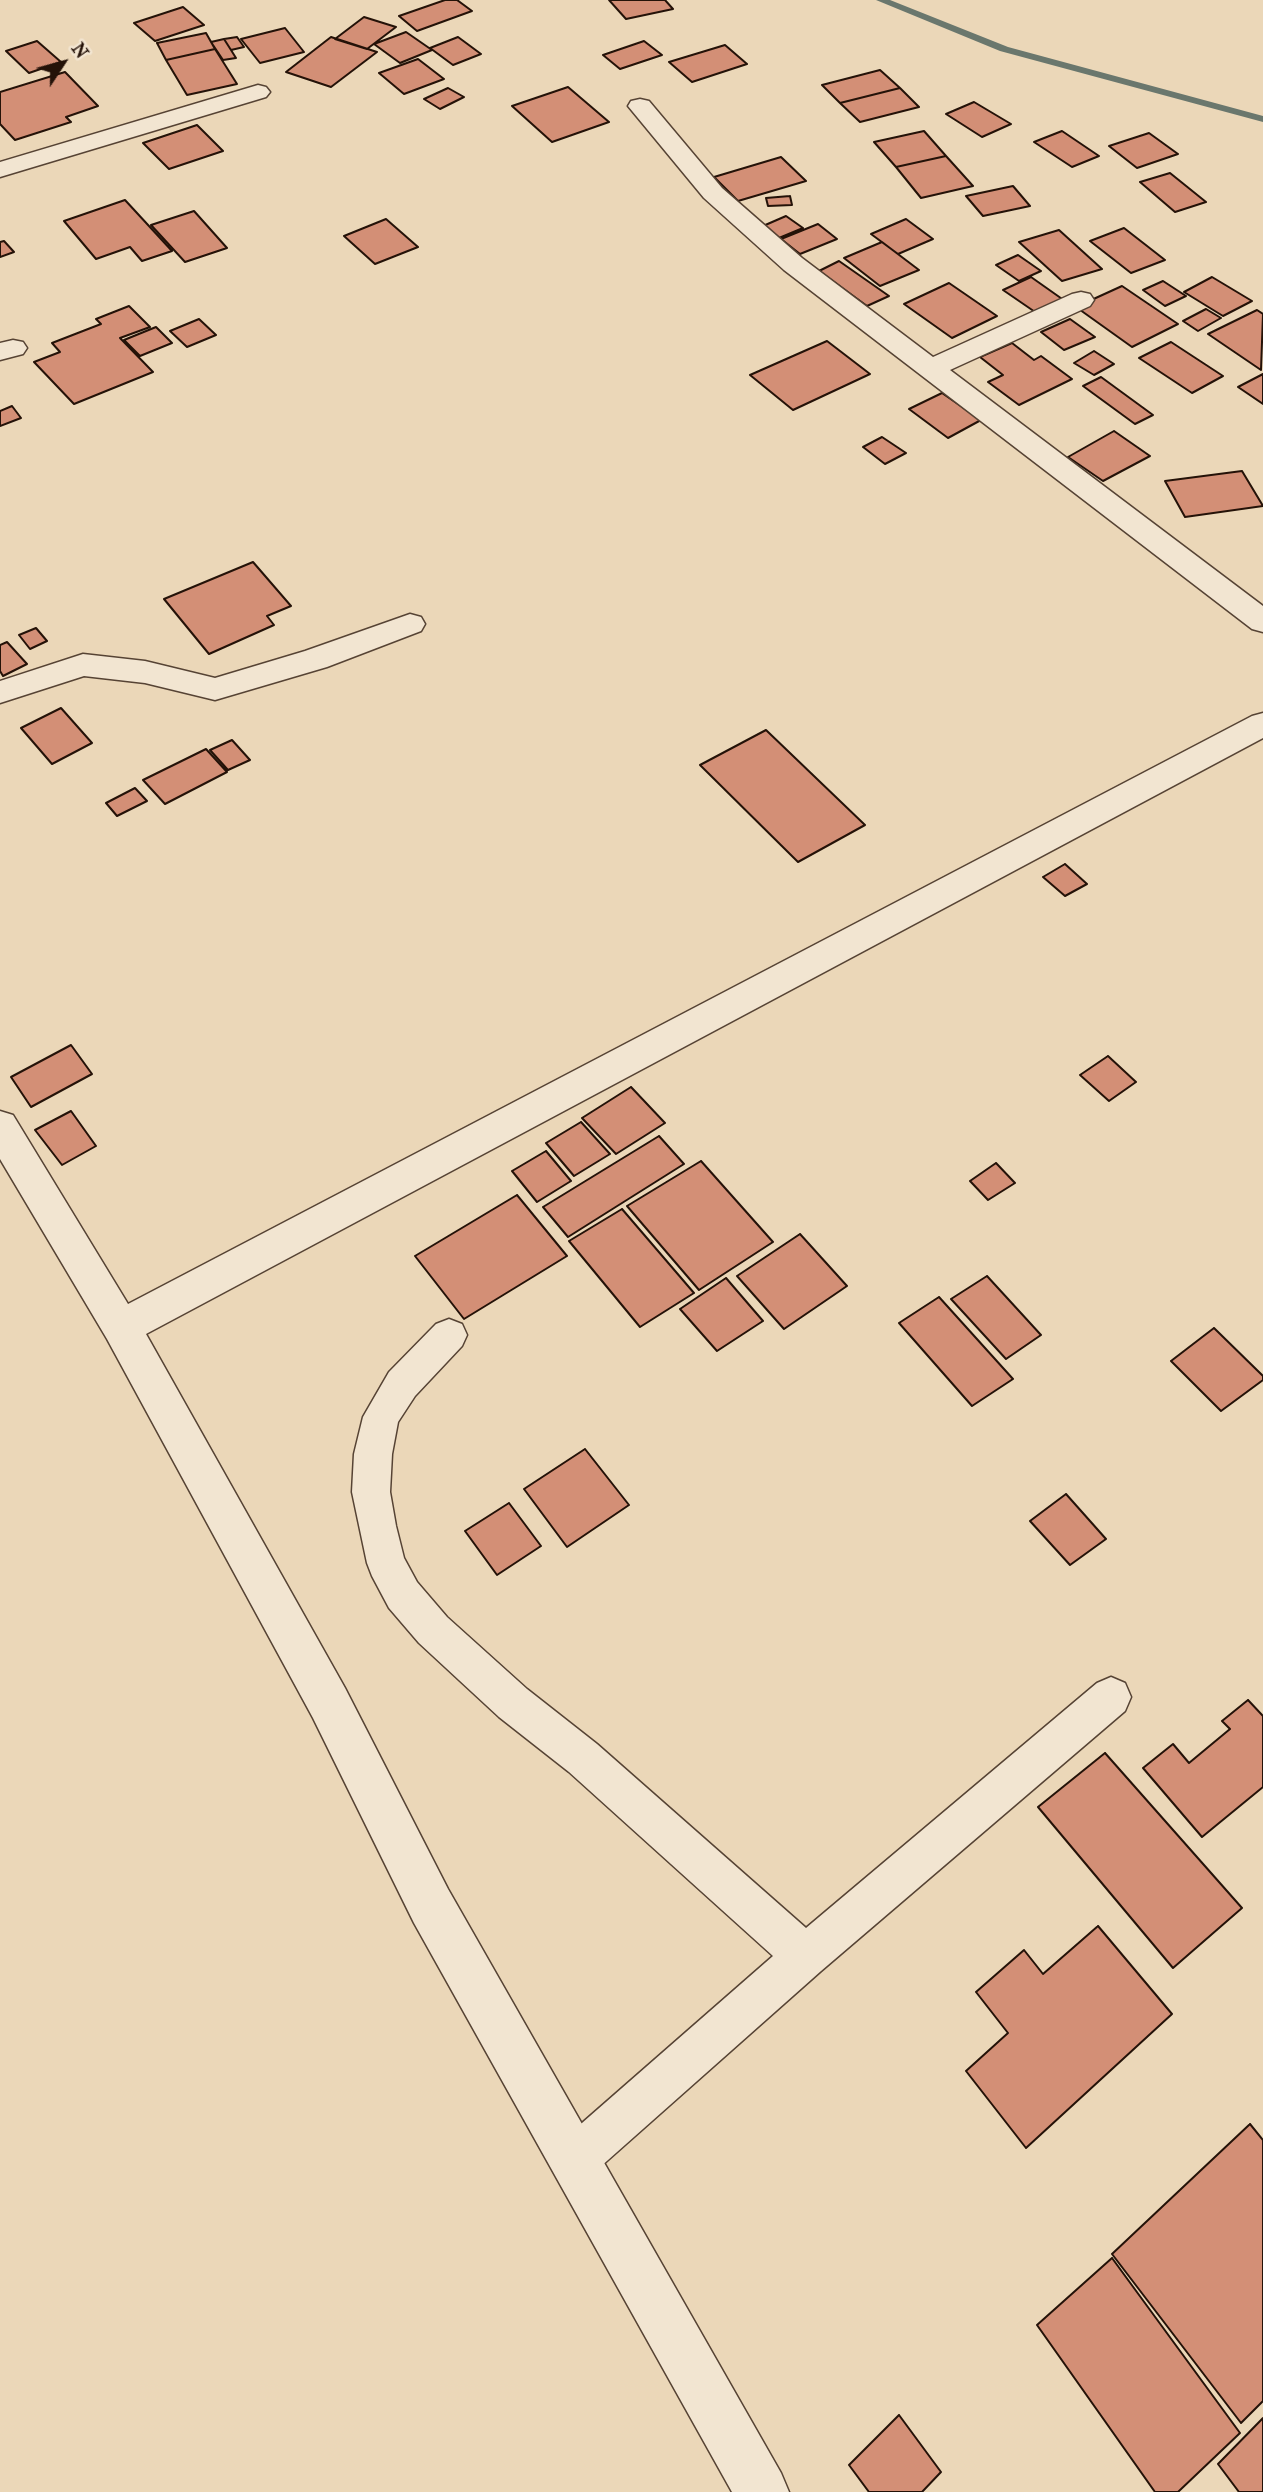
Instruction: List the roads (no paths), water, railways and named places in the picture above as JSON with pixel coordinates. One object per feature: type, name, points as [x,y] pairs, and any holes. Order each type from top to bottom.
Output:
[{"type":"street","points":[[0,170],[258,92]]},
{"type":"street","points":[[640,106],[713,193],[793,264],[1263,622]]},
{"type":"street","points":[[931,368],[1082,300]]},
{"type":"street","points":[[0,692],[83,665],[145,672],[215,689],[316,659],[410,624]]},
{"type":"street","points":[[121,1327],[1263,724]]},
{"type":"street","points":[[0,1126],[121,1327],[329,1703],[431,1906],[762,2492]]},
{"type":"lane","points":[[449,1335],[402,1384],[381,1417],[373,1454],[371,1492],[377,1526],[386,1563],[403,1595],[433,1630],[513,1703],[583,1758],[806,1956]]},
{"type":"lane","points":[[574,2160],[806,1956],[1111,1698]]},
{"type":"waterway","points":[[881,0],[1004,49],[1263,119]]}]
